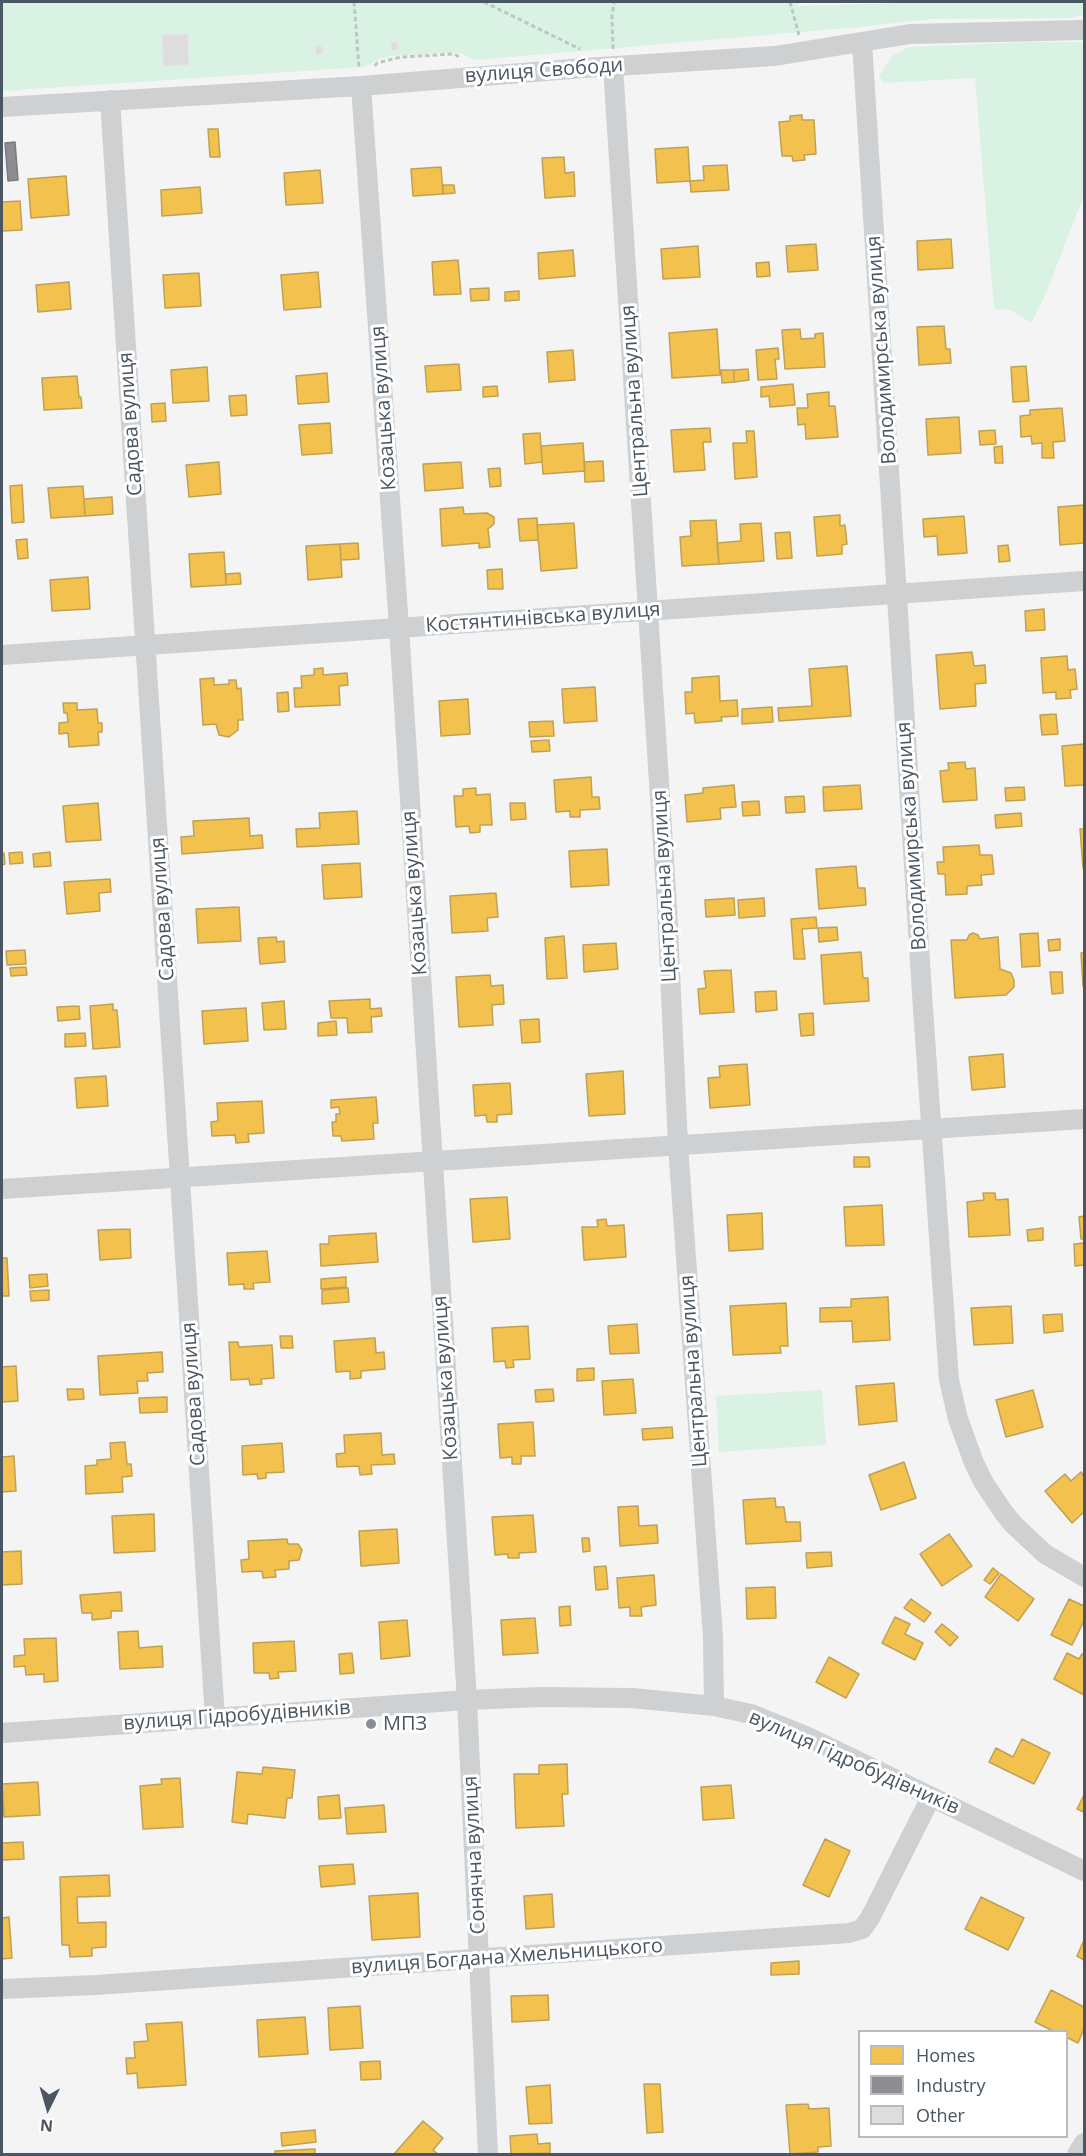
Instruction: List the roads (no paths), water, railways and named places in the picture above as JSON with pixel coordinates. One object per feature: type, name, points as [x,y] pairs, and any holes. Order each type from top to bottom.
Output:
[{"type":"street","name":"вулиця Свободи","points":[[2,107],[361,86],[804,52],[933,33],[1084,30]]},
{"type":"street","name":"Володимирська вулиця","points":[[862,42],[950,1380],[961,1430],[984,1483],[1014,1526],[1045,1554],[1084,1577]]},
{"type":"street","name":"Центральна вулиця","points":[[613,66],[667,907],[678,1145],[713,1637],[714,1706]]},
{"type":"street","name":"Козацька вулиця","points":[[361,86],[399,627],[467,1700]]},
{"type":"street","name":"Садова вулиця","points":[[110,100],[215,1718]]},
{"type":"street","name":"Костянтинівська вулиця","points":[[2,655],[1084,581]]},
{"type":"street","points":[[2,1189],[1084,1119]]},
{"type":"street","name":"вулиця Гідробудівників","points":[[2,1733],[467,1700],[600,1697],[714,1706],[765,1719],[808,1737],[1084,1871]]},
{"type":"street","name":"Сонячна вулиця","points":[[467,1700],[488,2154]]},
{"type":"street","name":"вулиця Богдана Хмельницького","points":[[2,1989],[96,1986],[856,1931],[862,1929],[870,1918],[932,1797]]},
{"type":"street","points":[[1077,2154],[1084,2143]]},
{"type":"place","name":"МПЗ","points":[[371,1724]]}]
